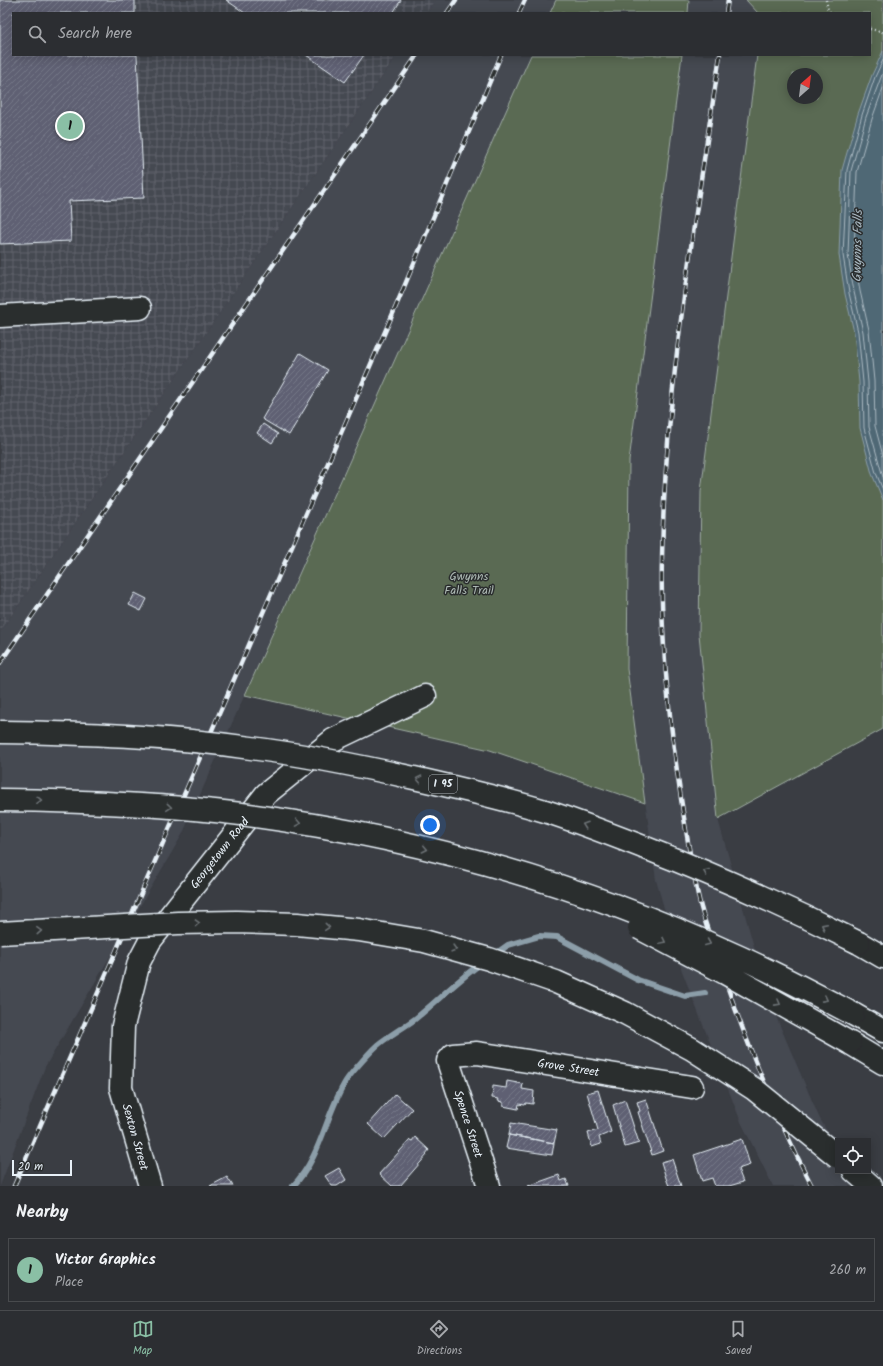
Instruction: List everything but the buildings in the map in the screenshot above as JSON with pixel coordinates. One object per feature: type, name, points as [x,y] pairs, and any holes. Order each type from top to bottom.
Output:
[{"type":"main road","points":[[0,316],[140,308]]},
{"type":"main road","name":"Georgetown Road","points":[[121,1088],[123,1026],[139,962],[150,940],[266,794],[333,740],[425,696]]},
{"type":"main road","name":"I 95","points":[[0,732],[136,736],[250,748],[338,762],[446,785],[545,811],[667,856],[761,896],[883,956]]},
{"type":"main road","points":[[0,800],[148,805],[196,809],[277,819],[388,840],[480,862],[527,876],[632,912],[692,936],[793,982],[883,1031]]},
{"type":"main road","points":[[527,876],[584,902],[677,948],[850,1043],[883,1063]]},
{"type":"main road","points":[[0,933],[178,923],[236,922],[297,924],[351,929],[424,941],[489,959],[556,982],[626,1013],[692,1049],[754,1089],[835,1155]]},
{"type":"main road","name":"Grove Street","points":[[448,1061],[453,1055],[477,1053],[692,1087]]},
{"type":"main road","name":"Spence Street","points":[[448,1061],[489,1186]]},
{"type":"main road","name":"Sexton Street","points":[[121,1088],[150,1186]]},
{"type":"main road","points":[[857,1174],[871,1186]]},
{"type":"path","points":[[826,0],[828,10],[830,12]]},
{"type":"path","points":[[871,29],[883,32]]},
{"type":"shaded area","points":[[0,0],[435,0],[427,12],[12,12],[12,56],[396,56],[0,632]]},
{"type":"shaded area","points":[[435,0],[556,0],[550,12],[427,12]]},
{"type":"shaded area","points":[[689,0],[746,0],[757,12],[688,12]]},
{"type":"shaded area","points":[[396,56],[531,56],[182,835],[45,1067],[0,1186],[0,632]]},
{"type":"shaded area","points":[[682,56],[757,56],[701,491],[699,634],[718,819],[769,1000],[819,1117],[835,1146],[835,1174],[851,1174],[858,1186],[773,1186],[741,1122],[682,971],[656,880],[627,669],[629,461]]},
{"type":"green space","points":[[556,0],[689,0],[688,12],[550,12]]},
{"type":"green space","points":[[746,0],[883,0],[883,729],[718,819],[699,634],[701,491],[757,56],[871,56],[871,12],[757,12]]},
{"type":"green space","name":"Gwynns Falls Trail","points":[[531,56],[682,56],[629,461],[627,669],[645,803],[490,750],[245,695]]},
{"type":"water","name":"Gwynns Falls","points":[[883,51],[883,500],[872,474],[860,428],[859,382],[854,332],[845,294],[839,255],[842,170],[858,114],[872,75]]},
{"type":"waterway","points":[[494,955],[508,945],[539,936],[557,937],[638,980],[685,996],[705,993]]},
{"type":"waterway","points":[[293,1186],[311,1162],[339,1094],[346,1081],[357,1067],[380,1043],[415,1019],[457,982],[483,962]]},
{"type":"railway","points":[[448,12],[456,0]]},
{"type":"railway","points":[[519,12],[525,0]]},
{"type":"railway","points":[[726,12],[728,0]]},
{"type":"railway","points":[[0,663],[416,56]]},
{"type":"railway","points":[[14,1186],[394,311],[501,56]]},
{"type":"railway","points":[[720,56],[691,243],[675,369],[669,432],[664,495],[662,558],[662,615],[666,672],[671,729],[693,871],[707,928],[743,1031],[775,1109],[812,1186]]},
{"type":"place","name":"Victor Graphics","points":[[70,126]]}]
